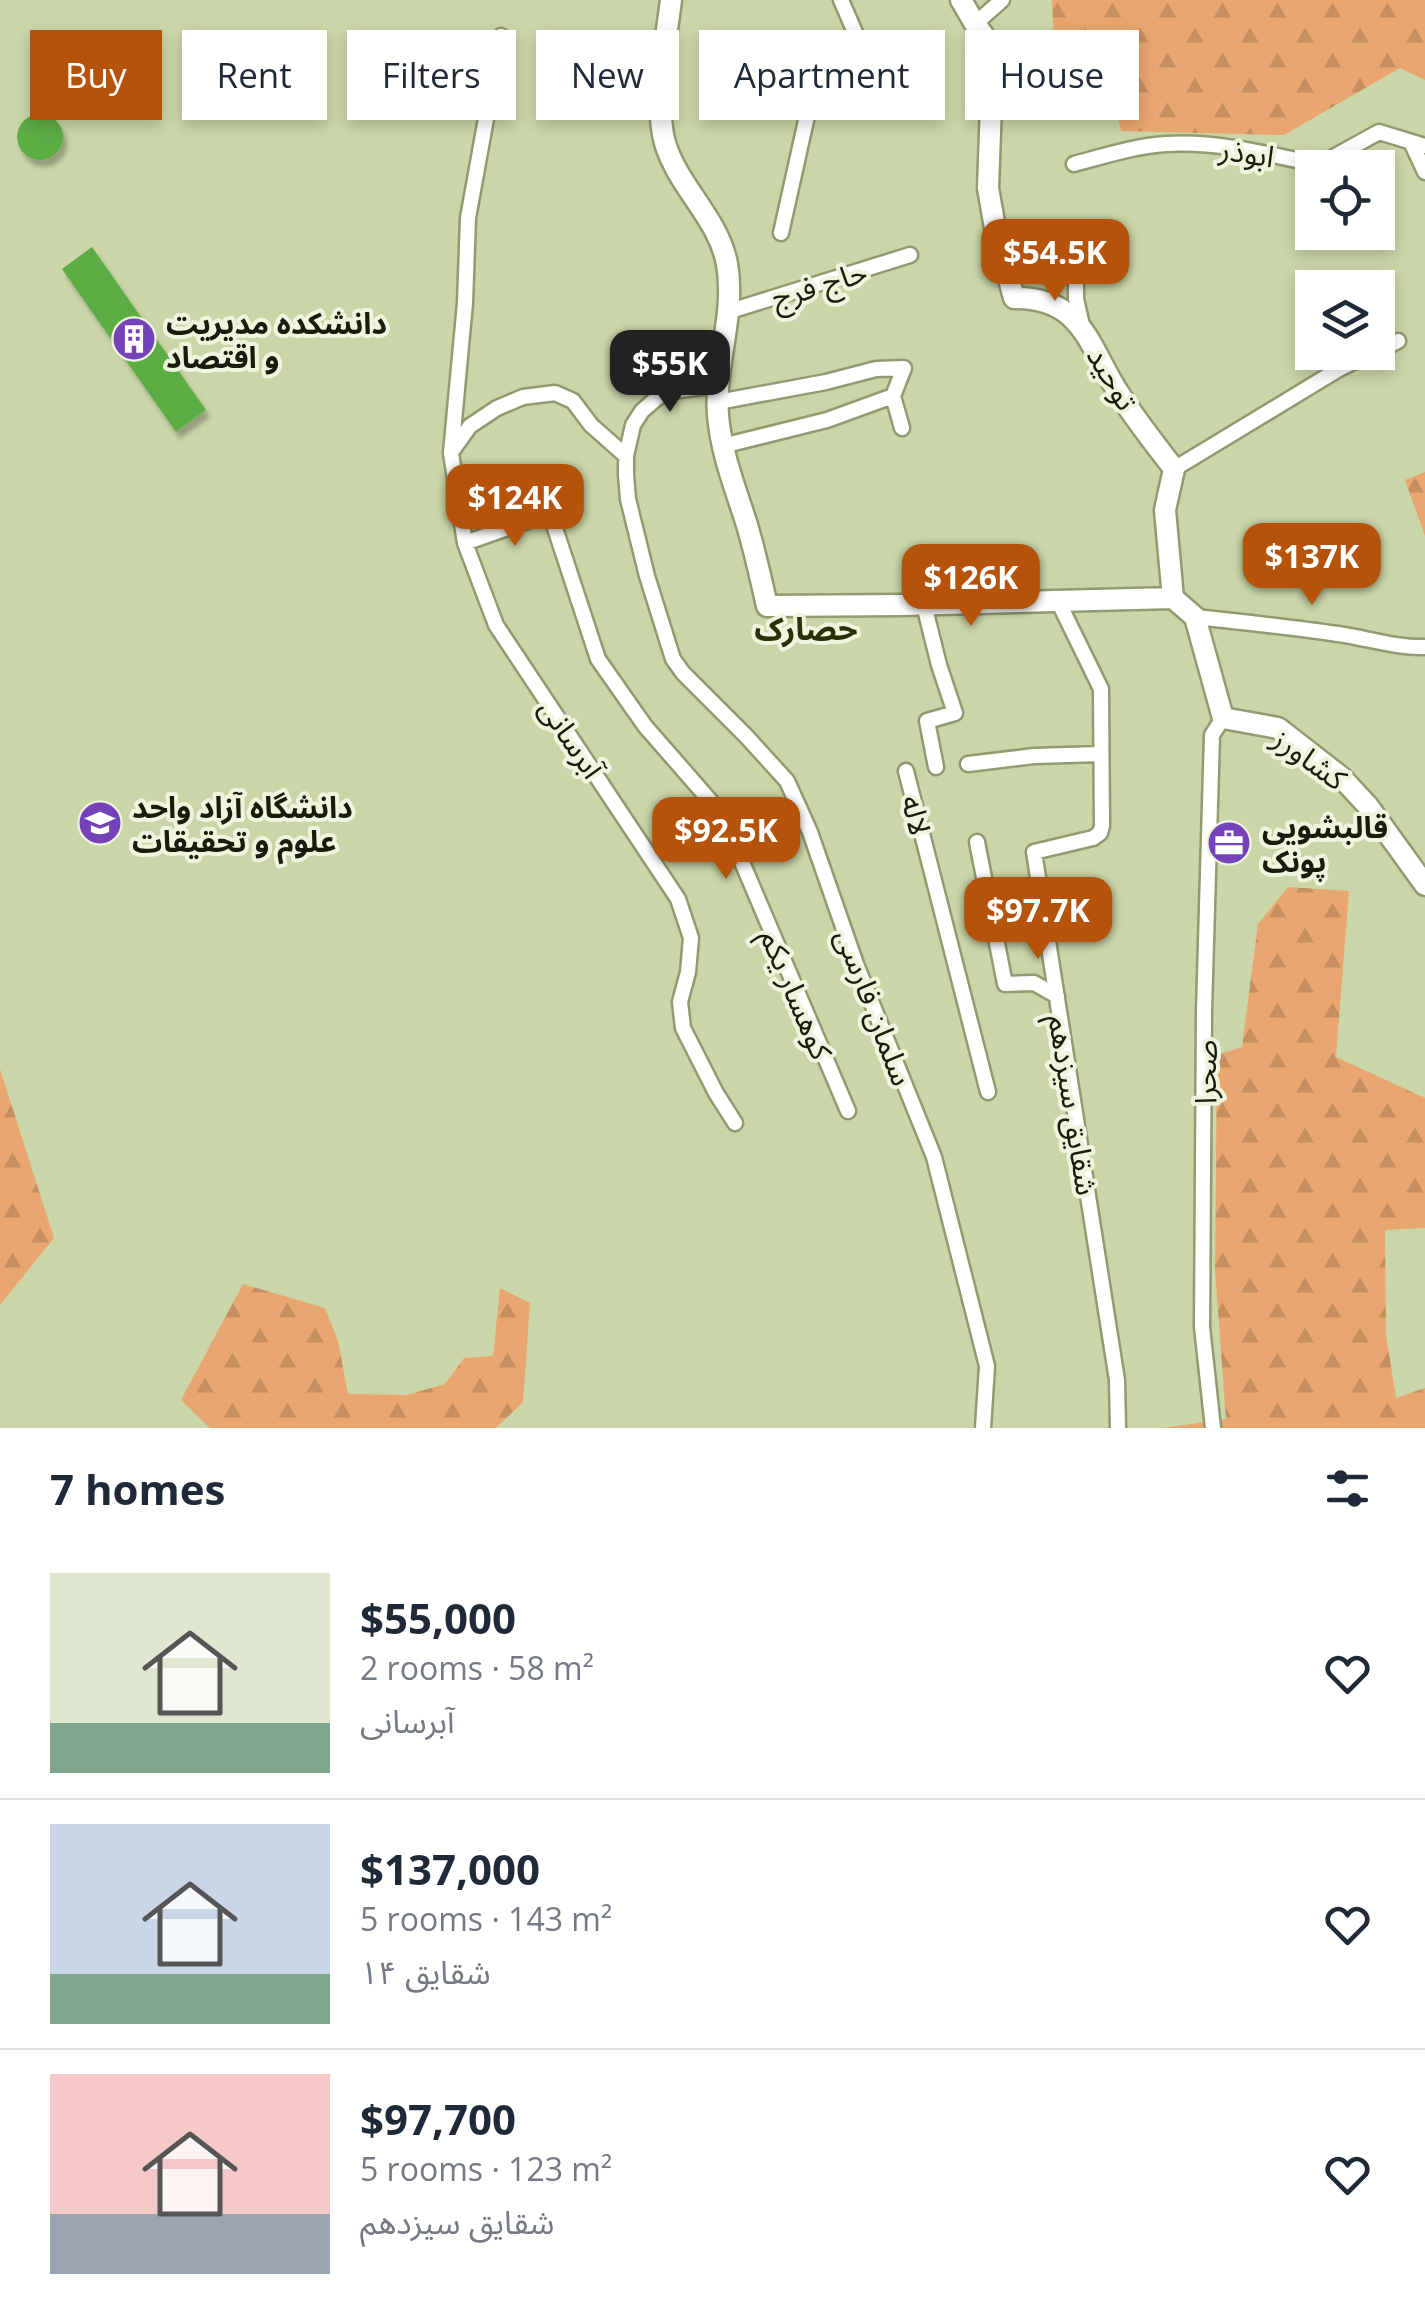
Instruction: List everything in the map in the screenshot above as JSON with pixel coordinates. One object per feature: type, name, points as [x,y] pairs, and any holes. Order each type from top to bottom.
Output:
[{"type":"street","points":[[671,0],[662,126],[666,146],[721,243],[727,263],[730,288],[718,393],[722,446],[767,606],[1172,598],[1195,616],[1425,647]]},
{"type":"street","points":[[780,234],[812,98],[864,51],[840,0]]},
{"type":"street","name":"توحید","points":[[961,0],[994,48],[988,188],[1014,298],[1050,302],[1082,326],[1117,392],[1174,469]]},
{"type":"street","points":[[975,24],[1002,0]]},
{"type":"street","name":"آبرسانی","points":[[486,120],[468,218],[465,303],[451,453],[466,544],[496,625],[678,899],[691,938],[680,1002],[683,1028],[735,1123]]},
{"type":"street","name":"ابوذر","points":[[1074,164],[1164,144],[1224,145],[1319,165],[1380,132],[1418,144]]},
{"type":"street","points":[[1418,144],[1425,172]]},
{"type":"street","name":"حاج فرج","points":[[727,312],[910,255]]},
{"type":"street","points":[[1076,276],[1082,326]]},
{"type":"street","points":[[626,456],[633,425],[642,410],[672,391],[718,393],[826,382],[876,369],[904,368],[892,396],[902,428]]},
{"type":"street","points":[[1172,598],[1165,510],[1174,469],[1340,370]]},
{"type":"street","points":[[451,453],[470,426],[497,408],[523,397],[556,392],[573,401],[626,456]]},
{"type":"street","points":[[722,446],[828,420],[892,396]]},
{"type":"street","name":"سلمان فارسی","points":[[626,456],[628,499],[673,659],[787,781],[934,1157],[987,1366],[982,1428]]},
{"type":"street","name":"کوهسار یکم","points":[[466,544],[550,514],[598,658],[645,726],[713,804],[730,834],[848,1111]]},
{"type":"street","name":"شقایق سیزدهم","points":[[1058,602],[1101,688],[1102,826],[1093,838],[1034,852],[1117,1380],[1118,1428]]},
{"type":"street","points":[[924,605],[955,713],[927,721],[936,767]]},
{"type":"street","points":[[1195,616],[1222,718]]},
{"type":"street","name":"کشاورز","points":[[1222,718],[1278,728],[1341,776],[1368,806],[1425,885]]},
{"type":"street","name":"صحرا","points":[[1213,1428],[1202,1326],[1204,1011],[1212,734],[1222,718]]},
{"type":"street","points":[[968,764],[1034,756],[1101,754]]},
{"type":"street","name":"لاله","points":[[906,770],[988,1092]]},
{"type":"street","points":[[978,842],[1005,984],[1034,983],[1057,996]]},
{"type":"green space","points":[[1052,0],[1425,0],[1425,80],[1400,68],[1284,135],[1121,131],[1119,120],[1139,120],[1139,30],[1053,30]]},
{"type":"green space","points":[[1425,472],[1425,536],[1405,480]]},
{"type":"green space","points":[[1288,887],[1349,891],[1336,1057],[1425,1098],[1425,1228],[1385,1230],[1386,1334],[1396,1398],[1425,1388],[1425,1428],[1163,1428],[1226,1419],[1215,1270],[1217,1055],[1242,1047],[1258,924]]},
{"type":"green space","points":[[0,1069],[54,1238],[0,1305]]},
{"type":"green space","points":[[243,1284],[325,1308],[338,1341],[348,1394],[407,1395],[445,1384],[464,1358],[493,1356],[500,1288],[530,1303],[523,1402],[496,1428],[210,1428],[181,1400]]},
{"type":"building","points":[[30,117],[30,120],[55,120],[61,128],[61,146],[49,158],[31,158],[19,146],[19,128]]},
{"type":"building","name":"دانشکده مدیریت و اقتصاد","points":[[92,247],[206,410],[176,432],[62,269]]},
{"type":"place","name":"دانشکده مدیریت و اقتصاد","points":[[134,339]]},
{"type":"place","name":"دانشگاه آزاد واحد علوم و تحقیقات","points":[[100,823]]},
{"type":"place","name":"قالبشویی پونک","points":[[1229,843]]},
{"type":"district","name":"حصارک","points":[[806,627]]}]
